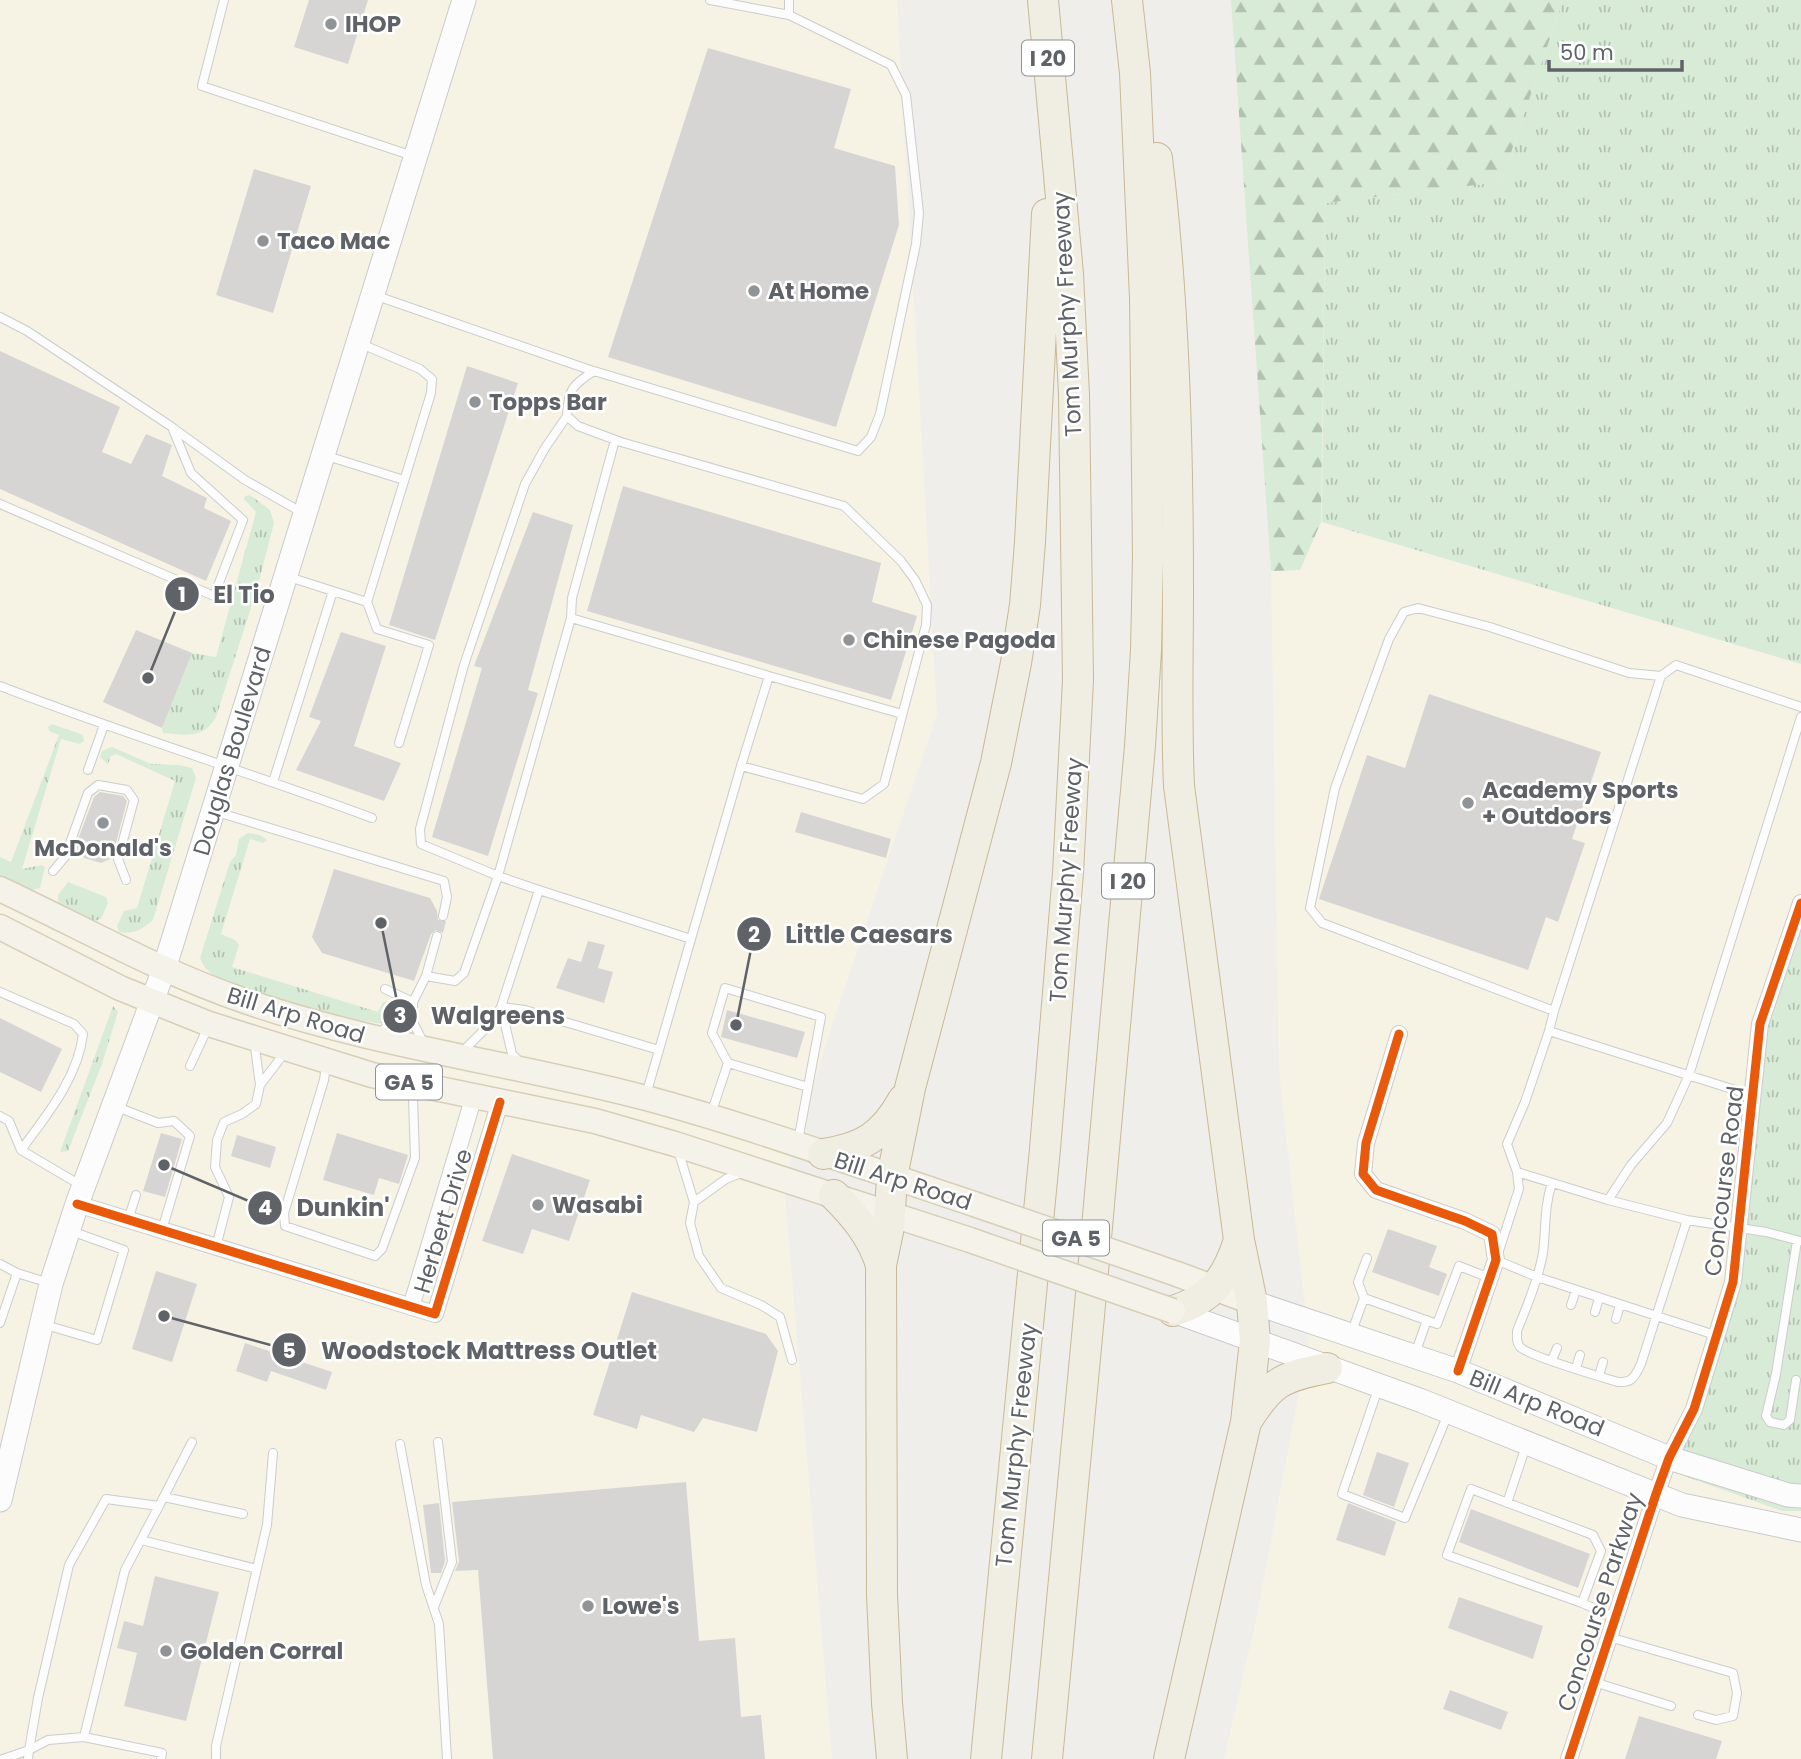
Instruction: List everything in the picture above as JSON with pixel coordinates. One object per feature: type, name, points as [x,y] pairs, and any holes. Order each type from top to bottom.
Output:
[{"type":"highway","name":"Tom Murphy Freeway","points":[[986,1759],[1045,1149],[1068,873],[1078,680],[1074,395],[1068,274],[1042,0]]},
{"type":"highway","name":"I 20","points":[[1047,1759],[1137,787],[1146,650],[1148,557],[1145,298],[1135,73],[1127,0]]},
{"type":"highway","points":[[1135,73],[1147,108],[1155,148],[1166,238],[1176,477],[1179,786],[1239,1240],[1252,1302],[1255,1341],[1245,1422],[1169,1759]]},
{"type":"highway","points":[[892,1759],[882,1595],[881,1265],[890,1213],[892,1177],[910,1088],[996,763],[1025,605],[1054,115]]},
{"type":"highway","points":[[810,1150],[848,1150],[874,1137],[894,1116],[910,1088]]},
{"type":"highway","points":[[834,1195],[870,1237],[881,1265]]},
{"type":"highway","points":[[1173,1311],[1197,1302],[1214,1288],[1230,1267],[1239,1240]]},
{"type":"highway","points":[[1245,1422],[1269,1390],[1282,1380],[1327,1367]]},
{"type":"main road","name":"Douglas Boulevard","points":[[0,1500],[51,1284],[80,1195],[164,969],[464,0]]},
{"type":"main road","name":"Bill Arp Road","points":[[0,888],[164,969],[245,1001],[370,1038],[645,1098],[710,1117],[974,1203],[1252,1302],[1458,1371],[1669,1458],[1788,1495],[1801,1496]]},
{"type":"main road","name":"Bill Arp Road","points":[[0,927],[152,1002],[209,1024],[326,1062],[416,1084],[595,1121],[751,1168],[1173,1311],[1449,1411],[1682,1505],[1801,1530]]},
{"type":"street","name":"Concourse Road","points":[[1669,1458],[1694,1409],[1732,1282],[1760,1024],[1801,903]]},
{"type":"street","points":[[1399,1034],[1366,1143],[1363,1174],[1376,1190],[1492,1234],[1496,1259],[1458,1371]]},
{"type":"street","name":"Herbert Drive","points":[[411,1307],[474,1096]]},
{"type":"street","name":"Herbert Drive","points":[[80,1195],[128,1220],[435,1314],[500,1102]]},
{"type":"street","name":"Concourse Parkway","points":[[1569,1759],[1669,1458]]},
{"type":"lane","points":[[224,0],[202,86],[416,157]]},
{"type":"lane","points":[[374,295],[598,373],[858,451],[871,437],[880,414],[916,244],[919,214],[906,95],[891,65],[789,15],[710,0]]},
{"type":"lane","points":[[789,0],[789,15]]},
{"type":"lane","points":[[0,317],[27,331],[172,427],[245,480],[306,514]]},
{"type":"lane","points":[[359,343],[420,369],[432,379],[431,393],[367,602],[377,629],[429,645],[399,743]]},
{"type":"lane","points":[[598,373],[594,371],[575,383],[568,397],[567,416],[525,484],[464,665],[419,829],[421,844],[498,876],[691,939]]},
{"type":"lane","points":[[567,416],[578,426],[615,440],[844,506],[901,561],[915,580],[927,605],[926,625],[884,784],[863,799],[740,766]]},
{"type":"lane","points":[[0,504],[214,596],[243,520],[191,473],[172,427]]},
{"type":"lane","points":[[426,976],[455,981],[464,973],[498,876],[571,618],[572,598],[615,440]]},
{"type":"lane","points":[[324,455],[404,480]]},
{"type":"lane","points":[[286,576],[367,602]]},
{"type":"lane","points":[[273,782],[333,591]]},
{"type":"lane","points":[[1554,1011],[1322,923],[1310,908],[1335,789],[1389,639],[1404,612],[1418,608],[1490,627],[1629,673],[1661,676]]},
{"type":"lane","points":[[571,618],[902,714]]},
{"type":"lane","points":[[1715,1335],[1537,1277],[1496,1259],[1519,1189],[1517,1172],[1507,1144],[1525,1102],[1549,1031],[1661,676],[1676,665],[1801,707]]},
{"type":"lane","points":[[645,1098],[740,766],[769,676]]},
{"type":"lane","points":[[0,687],[372,818]]},
{"type":"lane","points":[[1608,1200],[1631,1165],[1667,1123],[1689,1075],[1801,717]]},
{"type":"lane","points":[[89,769],[104,725]]},
{"type":"lane","points":[[53,871],[65,857],[88,793],[98,785],[128,790],[134,800],[118,859],[126,880]]},
{"type":"lane","points":[[214,811],[444,881],[447,897],[443,916]]},
{"type":"lane","points":[[457,1056],[472,1044],[501,1007],[539,890]]},
{"type":"lane","points":[[370,1038],[398,1020],[413,1002],[426,976],[437,936]]},
{"type":"lane","points":[[808,1087],[728,1063],[712,1033],[724,988],[821,1017],[808,1087],[810,1150]]},
{"type":"lane","points":[[385,989],[413,1002]]},
{"type":"lane","points":[[0,992],[75,1024],[83,1034],[81,1055],[53,1106],[21,1150]]},
{"type":"lane","points":[[413,1002],[412,1022],[423,1043],[431,1051]]},
{"type":"lane","points":[[501,1007],[525,1010],[659,1050]]},
{"type":"lane","points":[[501,1007],[512,1054],[531,1072]]},
{"type":"lane","points":[[190,1066],[209,1024]]},
{"type":"lane","points":[[1549,1031],[1754,1096]]},
{"type":"lane","points":[[216,1247],[229,1196],[215,1167],[217,1140],[224,1122],[256,1104],[260,1085],[254,1038]]},
{"type":"lane","points":[[260,1085],[287,1049]]},
{"type":"lane","points":[[326,1062],[324,1080],[284,1213],[285,1226],[375,1256],[382,1250],[415,1158],[413,1098],[416,1084]]},
{"type":"lane","points":[[710,1117],[728,1063]]},
{"type":"lane","points":[[114,1106],[158,1123],[174,1121]]},
{"type":"lane","points":[[174,1121],[176,1110]]},
{"type":"lane","points":[[0,1116],[9,1122],[21,1150],[80,1195]]},
{"type":"lane","points":[[162,1230],[190,1136],[174,1121]]},
{"type":"lane","points":[[675,1144],[694,1202],[690,1223],[699,1256],[722,1288],[761,1305],[780,1317],[792,1360]]},
{"type":"lane","points":[[694,1202],[726,1179],[751,1168]]},
{"type":"lane","points":[[1517,1172],[1608,1200],[1687,1220],[1739,1227],[1799,1241],[1766,1416],[1770,1422],[1783,1425],[1790,1420],[1798,1398],[1796,1380]]},
{"type":"lane","points":[[1552,1183],[1545,1206],[1543,1252],[1537,1277],[1517,1331],[1517,1341],[1525,1350],[1618,1382],[1626,1383],[1632,1380],[1641,1364],[1687,1220]]},
{"type":"lane","points":[[128,1220],[136,1195]]},
{"type":"lane","points":[[41,1324],[97,1340],[124,1250],[68,1230]]},
{"type":"lane","points":[[1350,1336],[1364,1297],[1358,1282],[1367,1258]]},
{"type":"lane","points":[[0,1264],[17,1273],[51,1284]]},
{"type":"lane","points":[[1364,1297],[1437,1324],[1459,1266],[1490,1278]]},
{"type":"lane","points":[[0,1323],[17,1273]]},
{"type":"lane","points":[[1571,1305],[1576,1290]]},
{"type":"lane","points":[[1595,1312],[1599,1298]]},
{"type":"lane","points":[[1616,1319],[1620,1305]]},
{"type":"lane","points":[[1413,1357],[1427,1320]]},
{"type":"lane","points":[[1552,1360],[1557,1348]]},
{"type":"lane","points":[[1576,1368],[1580,1356]]},
{"type":"lane","points":[[1599,1376],[1603,1362]]},
{"type":"lane","points":[[1379,1386],[1342,1494],[1405,1518],[1449,1411]]},
{"type":"lane","points":[[84,1737],[125,1570],[192,1442]]},
{"type":"lane","points":[[434,1607],[452,1562],[438,1442]]},
{"type":"lane","points":[[1507,1503],[1527,1443]]},
{"type":"lane","points":[[400,1444],[426,1585],[439,1624],[447,1759]]},
{"type":"lane","points":[[216,1759],[216,1746],[267,1525],[273,1453]]},
{"type":"lane","points":[[1582,1603],[1601,1550],[1592,1535],[1471,1489],[1447,1555],[1582,1603],[1616,1618]]},
{"type":"lane","points":[[164,1497],[243,1514]]},
{"type":"lane","points":[[29,1755],[38,1699],[68,1565],[106,1499],[159,1506]]},
{"type":"lane","points":[[141,1540],[257,1569]]},
{"type":"lane","points":[[1609,1636],[1733,1673],[1737,1693],[1733,1716],[1716,1720],[1698,1715]]},
{"type":"lane","points":[[1594,1682],[1671,1706]]},
{"type":"lane","points":[[2,1759],[29,1755],[48,1740],[84,1737],[162,1753],[161,1759]]},
{"type":"shaded area","points":[[0,0],[897,0],[937,714],[829,1034],[784,1183],[832,1759],[0,1759]]},
{"type":"shaded area","points":[[1321,522],[1801,664],[1801,903],[1782,1511],[1801,1511],[1801,1759],[1224,1759],[1255,1625],[1309,1340],[1279,1070],[1271,571],[1300,570]]},
{"type":"green space","points":[[1231,0],[1563,0],[1501,182],[1325,203],[1321,522],[1300,570],[1271,571]]},
{"type":"green space","points":[[1563,0],[1801,0],[1801,664],[1322,522],[1325,203],[1501,182]]},
{"type":"green space","points":[[250,495],[270,510],[274,523],[257,589],[216,717],[206,729],[194,734],[163,733],[162,728],[192,653],[216,657],[256,512],[244,499]]},
{"type":"green space","points":[[52,724],[83,735],[84,741],[80,744],[61,739],[22,869],[42,865],[45,867],[40,888],[29,891],[0,877],[0,857],[11,862],[59,735],[49,731],[48,727]]},
{"type":"green space","points":[[112,747],[151,764],[192,768],[196,778],[153,920],[142,929],[129,933],[119,932],[117,926],[124,911],[137,908],[175,781],[116,754],[111,756],[108,764],[100,757],[102,751]]},
{"type":"green space","points":[[248,833],[260,835],[267,840],[263,843],[250,839],[221,934],[235,940],[239,945],[232,967],[378,1012],[383,1002],[389,1001],[394,1006],[389,1021],[384,1023],[353,1019],[271,996],[213,975],[205,967],[200,958],[230,862],[236,855],[239,839]]},
{"type":"green space","points":[[68,882],[106,897],[108,903],[101,919],[91,922],[58,906],[58,895]]},
{"type":"green space","points":[[1801,903],[1801,1511],[1782,1511],[1673,1472],[1733,1282],[1760,1024]]},
{"type":"green space","points":[[113,1006],[118,1012],[102,1064],[68,1151],[60,1152]]},
{"type":"building","name":"IHOP","points":[[309,0],[368,0],[348,64],[294,47]]},
{"type":"building","name":"At Home","points":[[708,48],[851,89],[834,148],[895,166],[899,225],[836,427],[608,357]]},
{"type":"building","name":"Taco Mac","points":[[254,169],[311,186],[273,313],[216,295]]},
{"type":"building","points":[[0,351],[120,407],[102,452],[131,464],[146,434],[172,445],[162,476],[207,498],[204,508],[231,521],[206,581],[0,489]]},
{"type":"building","points":[[467,366],[518,383],[435,640],[389,625]]},
{"type":"building","points":[[623,486],[881,563],[872,602],[917,616],[891,700],[587,611]]},
{"type":"building","points":[[533,512],[573,525],[528,690],[538,693],[488,856],[432,837],[482,668],[474,666]]},
{"type":"building","points":[[136,630],[192,653],[162,728],[103,702]]},
{"type":"building","points":[[341,632],[386,646],[354,746],[401,763],[384,801],[296,770],[321,721],[309,717]]},
{"type":"building","name":"Academy Sports + Outdoors","points":[[1429,694],[1601,752],[1572,839],[1585,843],[1558,922],[1546,917],[1528,970],[1319,899],[1367,755],[1405,768]]},
{"type":"building","name":"McDonald's","points":[[100,792],[123,796],[127,801],[112,858],[101,863],[84,858],[75,847],[94,797]]},
{"type":"building","points":[[801,812],[891,839],[886,858],[795,832]]},
{"type":"building","points":[[334,869],[430,898],[437,911],[438,920],[446,921],[443,933],[436,930],[431,934],[414,981],[322,953],[312,937]]},
{"type":"building","points":[[588,941],[605,945],[598,968],[613,972],[604,1003],[556,988],[568,958],[581,962]]},
{"type":"building","points":[[727,1010],[805,1032],[797,1058],[721,1037]]},
{"type":"building","points":[[0,1018],[62,1049],[41,1092],[0,1072]]},
{"type":"building","points":[[161,1133],[182,1139],[165,1197],[143,1191]]},
{"type":"building","points":[[337,1133],[408,1155],[399,1184],[379,1178],[374,1195],[323,1180]]},
{"type":"building","points":[[237,1135],[276,1147],[270,1168],[231,1156]]},
{"type":"building","name":"Wasabi","points":[[512,1154],[590,1180],[569,1241],[532,1229],[523,1254],[482,1241]]},
{"type":"building","points":[[1388,1229],[1437,1246],[1429,1267],[1447,1274],[1439,1296],[1372,1272]]},
{"type":"building","points":[[156,1271],[197,1284],[172,1362],[132,1349]]},
{"type":"building","points":[[632,1292],[766,1334],[778,1351],[757,1432],[703,1418],[694,1432],[641,1415],[637,1429],[593,1415]]},
{"type":"building","points":[[245,1343],[332,1372],[326,1390],[271,1371],[267,1382],[236,1371]]},
{"type":"building","points":[[1377,1452],[1409,1463],[1394,1507],[1363,1495]]},
{"type":"building","name":"Lowe's","points":[[686,1482],[699,1641],[735,1638],[741,1717],[761,1715],[765,1759],[493,1759],[478,1570],[455,1571],[459,1561],[452,1502]]},
{"type":"building","points":[[439,1503],[445,1561],[441,1573],[431,1573],[423,1505]]},
{"type":"building","points":[[1348,1503],[1396,1522],[1385,1556],[1336,1540]]},
{"type":"building","points":[[1471,1509],[1590,1554],[1578,1588],[1459,1542]]},
{"type":"building","name":"Golden Corral","points":[[155,1576],[219,1592],[186,1721],[124,1706],[137,1653],[117,1648],[124,1621],[143,1626]]},
{"type":"building","points":[[1459,1597],[1543,1626],[1533,1659],[1448,1628]]},
{"type":"building","points":[[1450,1690],[1508,1712],[1501,1730],[1443,1709]]},
{"type":"building","points":[[1639,1716],[1722,1741],[1716,1759],[1625,1759]]},
{"type":"cycle path","points":[[1569,1759],[1656,1494],[1669,1458],[1694,1409],[1733,1282],[1760,1024],[1801,903]]},
{"type":"cycle path","points":[[1399,1034],[1366,1143],[1363,1174],[1376,1190],[1465,1221],[1492,1234],[1496,1260],[1458,1371]]},
{"type":"cycle path","points":[[77,1204],[435,1314],[500,1102]]},
{"type":"place","name":"IHOP","points":[[331,24]]},
{"type":"place","name":"Taco Mac","points":[[263,241]]},
{"type":"place","name":"At Home","points":[[754,291]]},
{"type":"place","name":"Topps Bar","points":[[475,402]]},
{"type":"place","name":"Chinese Pagoda","points":[[849,640]]},
{"type":"place","name":"El Tio","points":[[148,678]]},
{"type":"place","name":"Academy Sports + Outdoors","points":[[1468,803]]},
{"type":"place","name":"McDonald's","points":[[103,823]]},
{"type":"place","name":"Walgreens","points":[[381,923]]},
{"type":"place","name":"Little Caesars","points":[[736,1025]]},
{"type":"place","name":"Dunkin'","points":[[164,1165]]},
{"type":"place","name":"Wasabi","points":[[538,1205]]},
{"type":"place","name":"Woodstock Mattress Outlet","points":[[164,1316]]},
{"type":"place","name":"Lowe's","points":[[588,1606]]},
{"type":"place","name":"Golden Corral","points":[[166,1651]]}]
